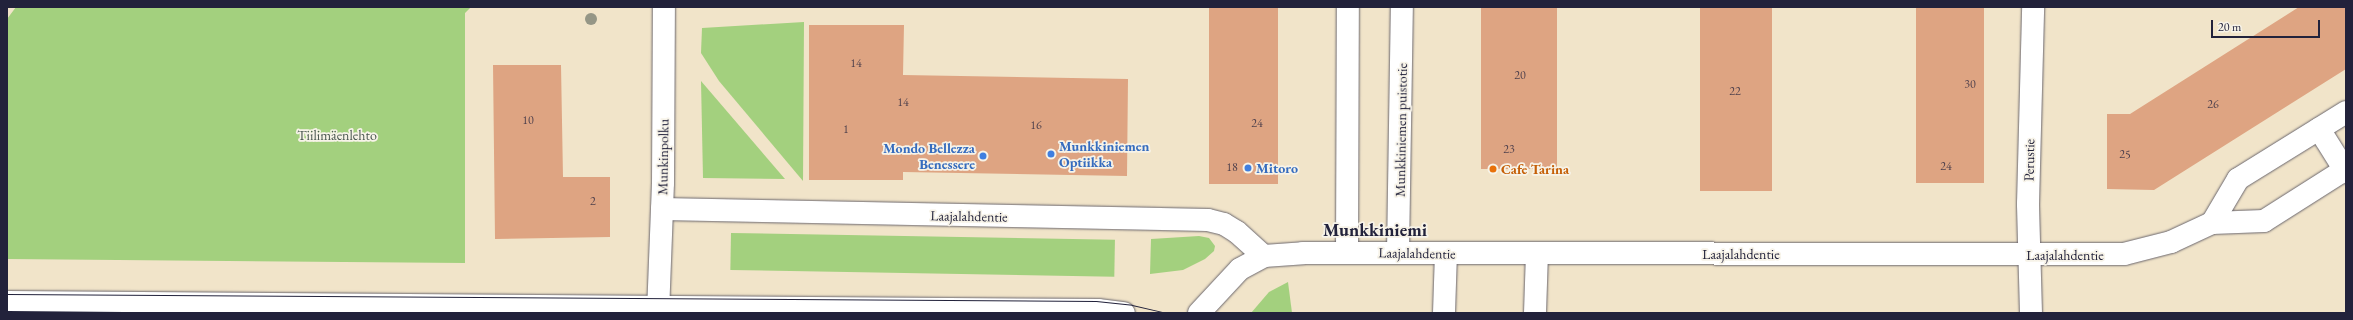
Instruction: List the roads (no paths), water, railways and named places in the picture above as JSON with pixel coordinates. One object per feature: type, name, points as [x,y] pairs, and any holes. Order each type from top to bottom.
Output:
[{"type":"street","points":[[1347,252],[1348,7]]},
{"type":"street","name":"Munkkiniemen puistotie","points":[[1398,253],[1402,7]]},
{"type":"street","name":"Perustie","points":[[2031,313],[2027,255],[2033,7]]},
{"type":"street","name":"Munkinpolku","points":[[659,310],[662,209],[662,8]]},
{"type":"street","points":[[2212,223],[2238,179],[2346,112]]},
{"type":"street","points":[[2319,129],[2346,170]]},
{"type":"street","name":"Laajalahdentie","points":[[1199,313],[1240,269],[1264,256],[1347,252],[1446,254],[2124,254],[2171,242],[2212,223],[2264,221],[2346,170]]},
{"type":"street","name":"Laajalahdentie","points":[[662,209],[1208,220],[1224,224],[1237,232],[1264,256]]},
{"type":"street","points":[[1444,313],[1446,254]]},
{"type":"street","points":[[1535,313],[1537,254]]},
{"type":"street","points":[[7,302],[659,310],[1098,310],[1124,313]]},
{"type":"tram line","points":[[7,294],[1096,301],[1132,305],[1166,313]]},
{"type":"tram line","points":[[7,311],[241,313]]},
{"type":"place","name":"Munkkiniemen Optiikka","points":[[1051,154]]},
{"type":"place","name":"Mondo Bellezza Benessere","points":[[983,156]]},
{"type":"place","name":"Mitoro","points":[[1248,168]]},
{"type":"place","name":"Cafe Tarina","points":[[1493,169]]},
{"type":"district","name":"Munkkiniemi","points":[[1375,230]]},
{"type":"park label","name":"Tiilimäenlehto","points":[[337,135]]}]
